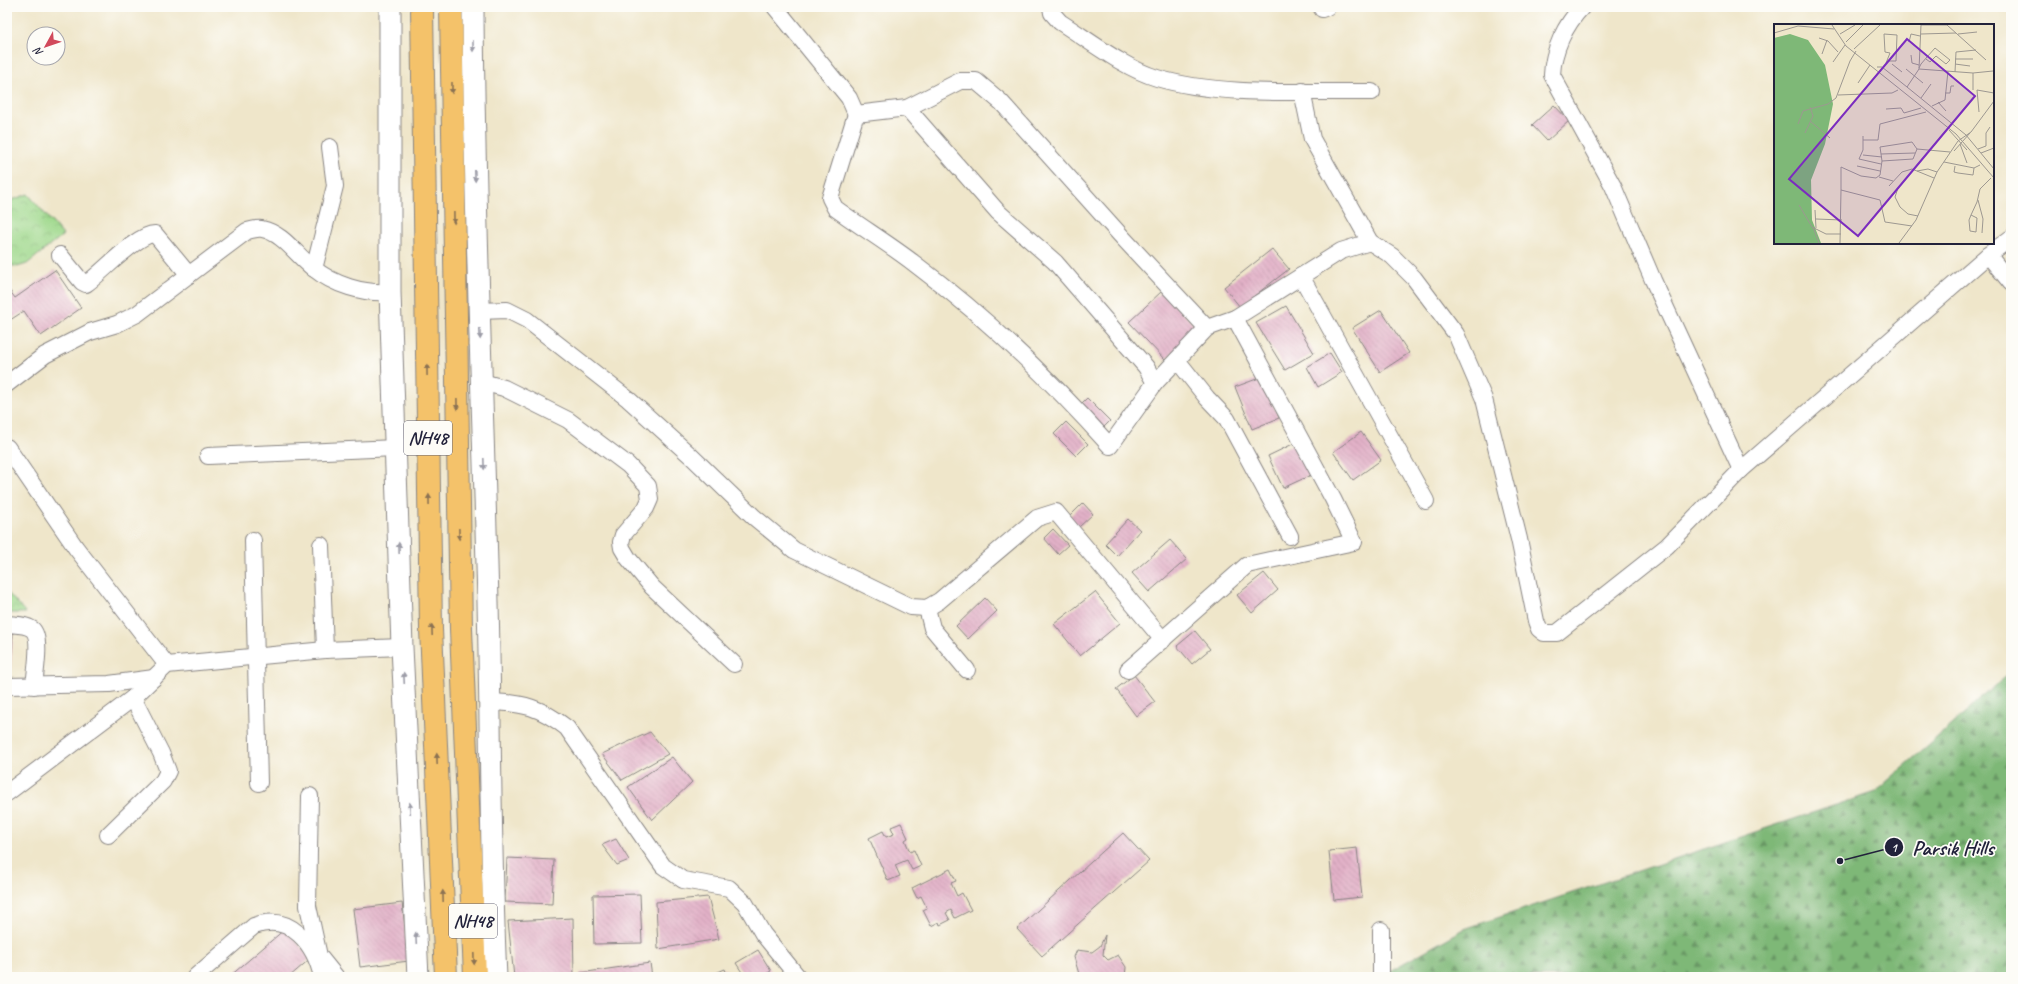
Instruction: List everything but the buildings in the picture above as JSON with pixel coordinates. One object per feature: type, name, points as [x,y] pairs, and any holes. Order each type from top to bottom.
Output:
[{"type":"highway","name":"NH48","points":[[422,7],[432,629],[446,977]]},
{"type":"highway","name":"NH48","points":[[451,7],[461,629],[475,977]]},
{"type":"street","points":[[390,7],[390,292],[402,646],[418,977]]},
{"type":"street","points":[[473,7],[474,134],[491,702],[493,902],[496,977]]},
{"type":"street","points":[[775,7],[849,98],[856,114],[830,198],[835,208],[915,264],[979,317],[1045,376],[1110,446],[1156,383],[1207,328],[1235,318],[1342,251],[1370,242]]},
{"type":"street","points":[[1051,7],[1052,13],[1060,22],[1126,64],[1157,78],[1194,86],[1241,90],[1372,92]]},
{"type":"street","points":[[1582,7],[1572,17],[1553,57],[1552,75],[1613,186],[1653,280],[1741,470]]},
{"type":"street","points":[[856,114],[907,108],[960,81],[976,81],[1001,102],[1124,239],[1207,328]]},
{"type":"street","points":[[1302,91],[1312,139],[1370,242],[1392,256],[1414,278],[1456,334],[1484,399],[1519,540],[1536,621],[1544,633],[1557,633],[1656,555],[1741,470],[1988,255],[2011,238]]},
{"type":"street","points":[[907,108],[998,212],[1055,262],[1146,367],[1156,383]]},
{"type":"street","points":[[314,269],[335,186],[330,147]]},
{"type":"street","points":[[7,384],[45,355],[90,332],[117,324],[137,314],[247,231],[262,229],[278,236],[314,269],[350,289],[390,292]]},
{"type":"street","points":[[60,255],[82,282],[86,284],[131,246],[149,234],[155,234],[189,275]]},
{"type":"street","points":[[1988,255],[2011,283]]},
{"type":"street","points":[[1301,276],[1426,501]]},
{"type":"street","points":[[479,311],[508,310],[527,320],[628,399],[691,456],[754,517],[794,550],[911,607],[927,608],[939,601],[1037,518],[1056,512],[1163,640]]},
{"type":"street","points":[[1128,670],[1247,565],[1354,542],[1333,499],[1235,318]]},
{"type":"street","points":[[1177,360],[1207,398],[1227,419],[1290,536]]},
{"type":"street","points":[[482,382],[504,388],[568,420],[628,465],[648,486],[650,499],[646,508],[623,535],[621,542],[622,548],[628,558],[652,587],[734,664]]},
{"type":"street","points":[[7,447],[76,548],[167,665]]},
{"type":"street","points":[[208,456],[396,448]]},
{"type":"street","points":[[253,540],[260,783]]},
{"type":"street","points":[[321,545],[325,650]]},
{"type":"street","points":[[927,608],[932,628],[967,670]]},
{"type":"street","points":[[7,624],[24,625],[33,630],[38,640],[34,686]]},
{"type":"street","points":[[7,793],[133,698],[167,665],[325,650],[402,646]]},
{"type":"street","points":[[7,686],[109,684],[154,678]]},
{"type":"street","points":[[108,835],[163,781],[168,772],[161,753],[133,698]]},
{"type":"street","points":[[491,702],[515,703],[548,713],[567,728],[663,866],[683,880],[729,888],[745,903],[763,934],[798,977]]},
{"type":"street","points":[[310,796],[308,906],[320,956],[336,977]]},
{"type":"street","points":[[195,977],[254,926],[262,923],[271,923],[298,932],[311,947],[322,977]]},
{"type":"street","points":[[1381,930],[1381,977]]},
{"type":"green space","points":[[28,194],[63,235],[27,264],[17,267],[7,264],[7,202]]},
{"type":"green space","points":[[7,592],[26,613],[7,613]]},
{"type":"green space","points":[[2011,672],[2011,977],[1379,977],[1464,929],[1875,792]]},
{"type":"place","name":"Parsik Hills","points":[[1840,861]]}]
